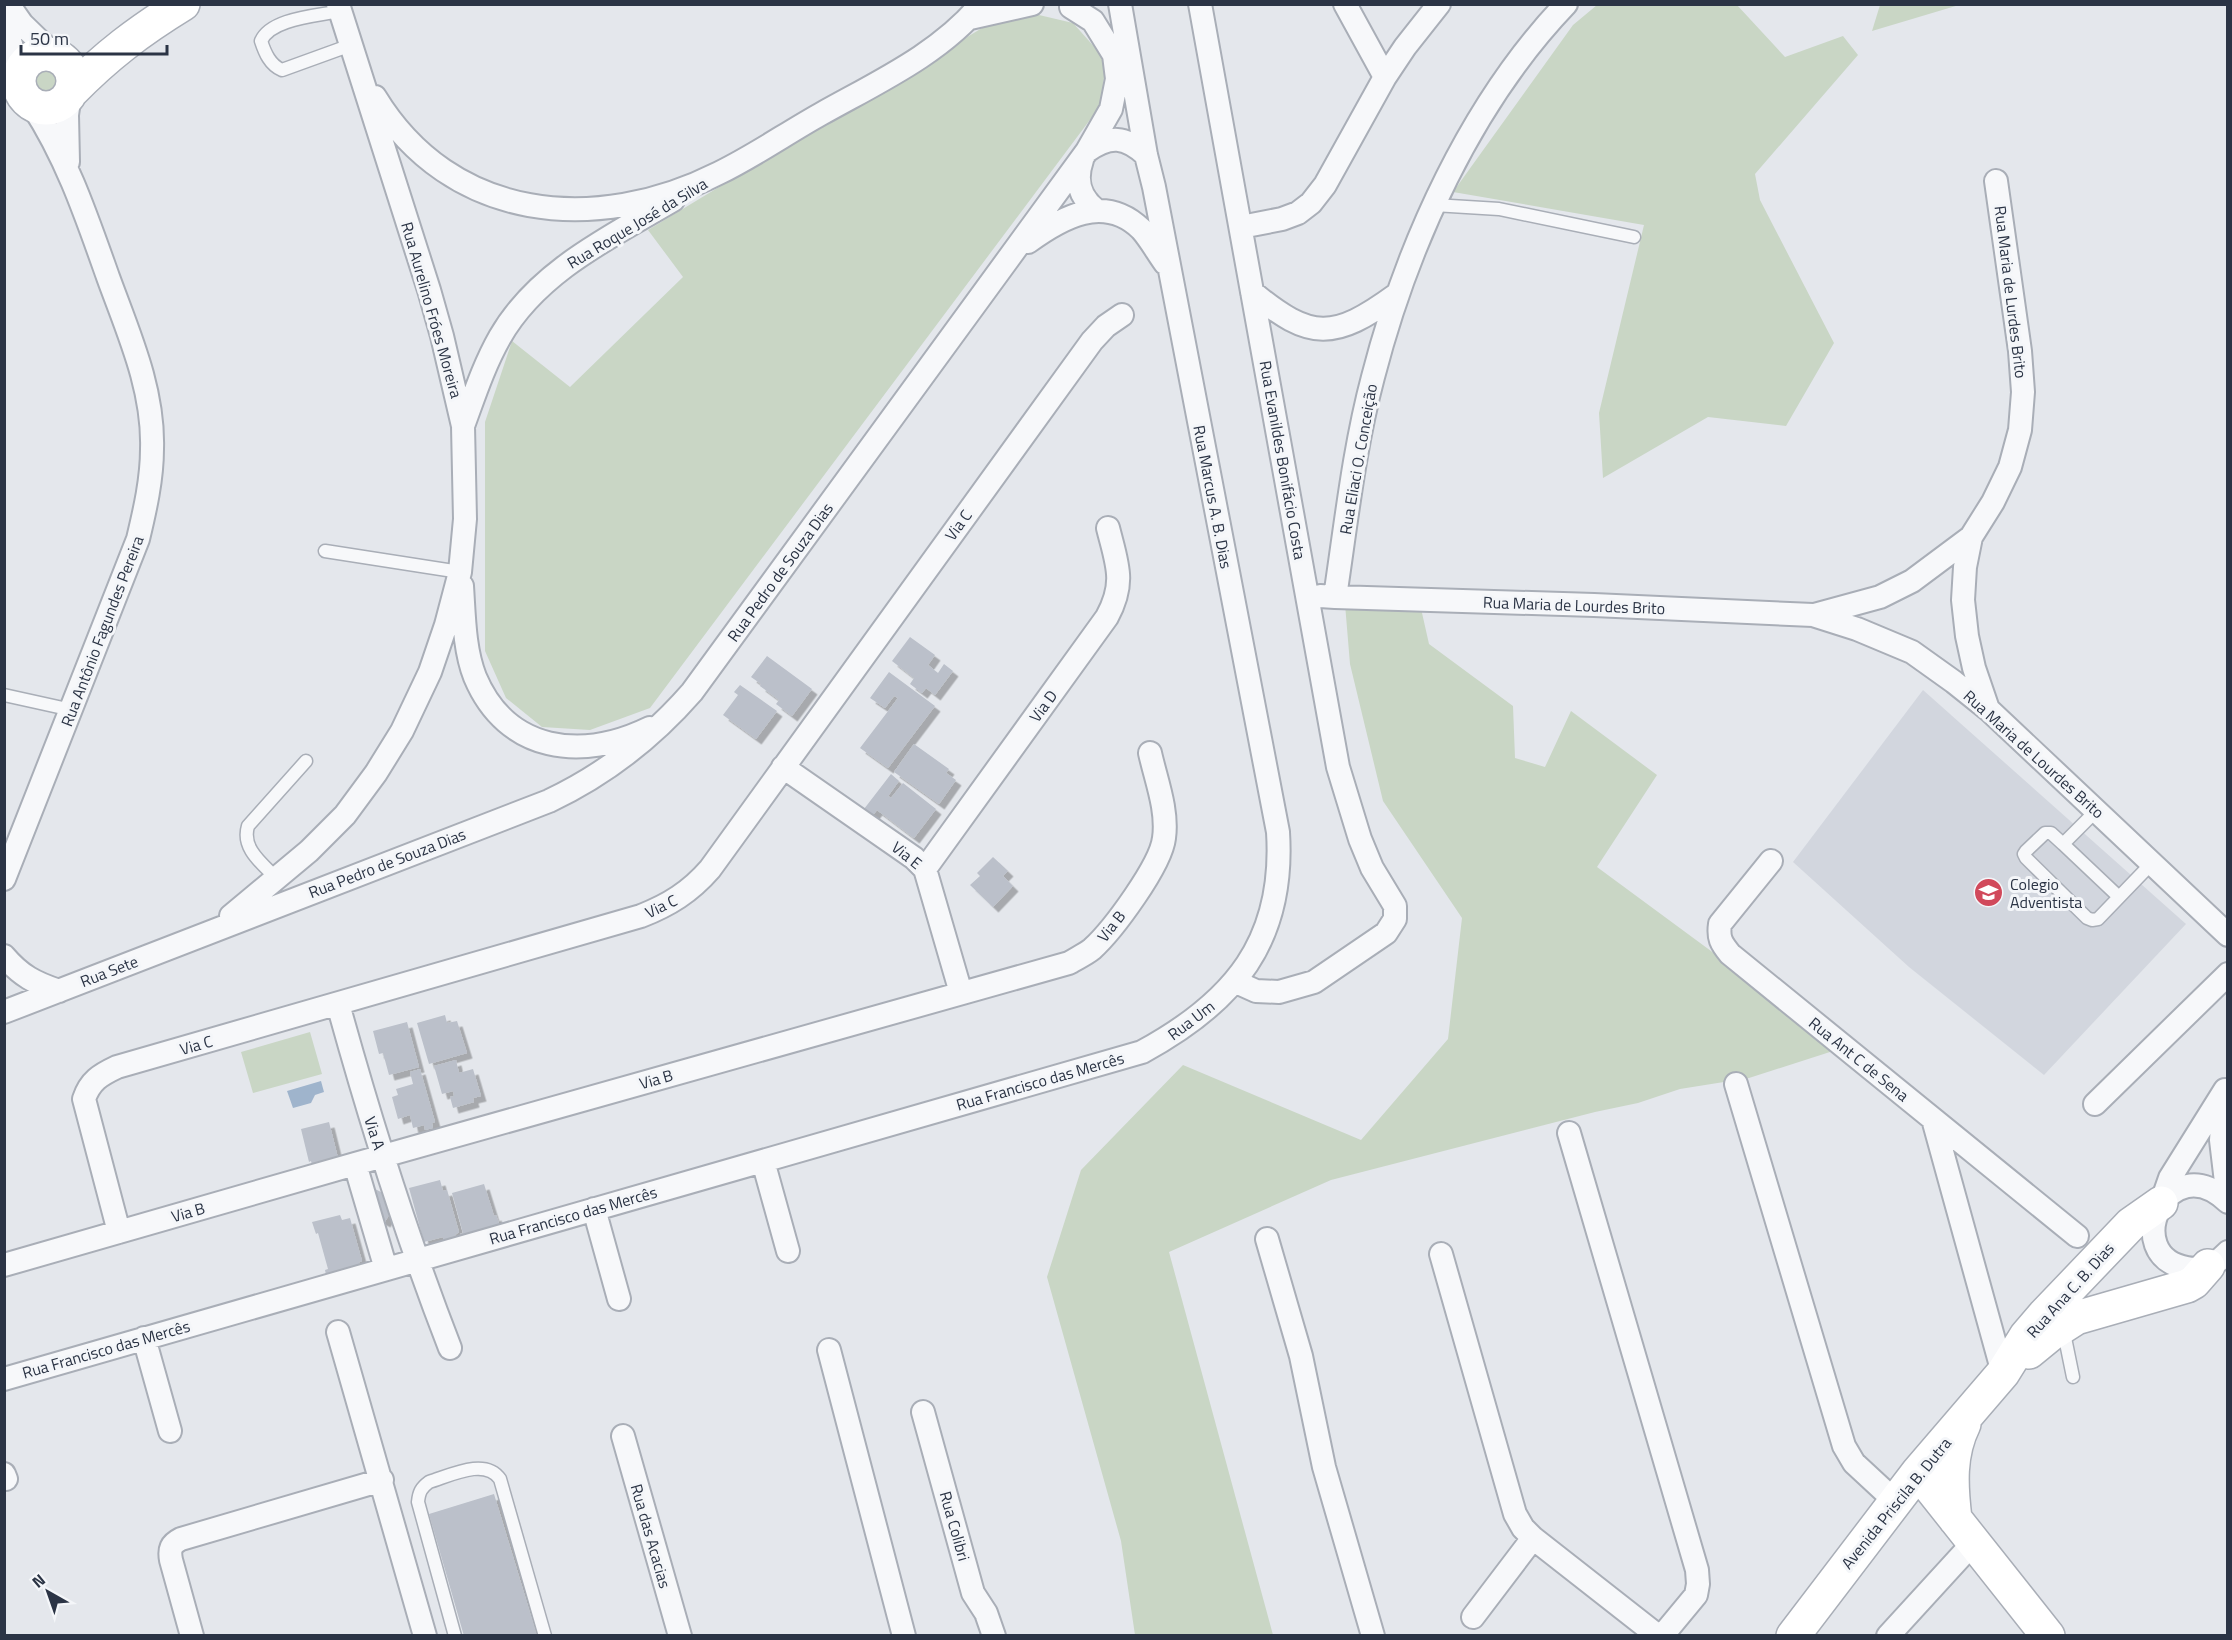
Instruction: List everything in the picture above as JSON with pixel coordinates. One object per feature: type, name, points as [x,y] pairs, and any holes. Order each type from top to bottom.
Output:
[{"type":"street","points":[[8,4],[22,24],[69,67],[72,75],[66,126],[68,170]]},
{"type":"street","points":[[18,92],[40,108],[58,106],[99,64],[142,29],[183,4]]},
{"type":"street","points":[[975,11],[1032,4]]},
{"type":"street","name":"Rua Marcus A. B. Dias","points":[[1120,4],[1146,155],[1278,832],[1280,859],[1277,888],[1268,922],[1254,954],[1236,982]]},
{"type":"street","name":"Rua Evanildes Bonifácio Costa","points":[[1200,4],[1338,767],[1350,809],[1372,868],[1395,906],[1395,919],[1386,933],[1314,982],[1279,992],[1256,991],[1236,982]]},
{"type":"street","points":[[1345,4],[1384,77]]},
{"type":"street","points":[[1241,227],[1282,219],[1298,213],[1311,203],[1325,185],[1384,77],[1439,4]]},
{"type":"street","name":"Rua Eliaci O. Conceição","points":[[1335,597],[1360,436],[1372,378],[1396,296],[1414,249],[1460,153],[1488,107],[1517,63],[1547,24],[1566,4]]},
{"type":"street","name":"Rua Pedro de Souza Dias","points":[[213,930],[549,801],[608,769],[636,749],[669,718],[692,692],[1085,155],[1111,109],[1117,79],[1114,55],[1093,21],[1070,5]]},
{"type":"street","name":"Rua Aurelino Fróes Moreira","points":[[213,930],[309,851],[345,814],[376,773],[402,731],[430,672],[446,625],[460,572],[465,519],[463,426],[442,336],[339,7]]},
{"type":"street","name":"Rua Roque José da Silva","points":[[463,426],[483,370],[501,336],[526,302],[562,269],[587,251],[719,173],[907,66],[975,11]]},
{"type":"street","points":[[4,21],[18,92],[68,170]]},
{"type":"street","points":[[18,92],[29,60],[46,54],[56,56],[82,52],[142,29]]},
{"type":"street","name":"Rua Roque José da Silva","points":[[362,77],[382,109],[422,153],[448,174],[476,189],[508,201],[541,208],[575,210],[611,207],[681,189],[719,173]]},
{"type":"street","points":[[1146,155],[1134,144],[1117,139],[1100,142],[1085,155],[1077,172],[1079,189],[1088,204],[1096,210],[1121,216],[1141,230],[1169,269]]},
{"type":"street","name":"Rua Antônio Fagundes Pereira","points":[[4,879],[138,539],[148,493],[152,448],[150,412],[136,353],[68,170]]},
{"type":"street","name":"Rua Maria de Lurdes Brito","points":[[1989,710],[1974,668],[1963,600],[1965,567],[1971,537],[1993,502],[2010,467],[2020,430],[2023,392],[2020,351],[1996,181]]},
{"type":"street","points":[[1121,216],[1143,207],[1154,187]]},
{"type":"street","points":[[1011,254],[1067,217],[1096,210]]},
{"type":"street","points":[[1252,291],[1274,310],[1296,324],[1319,329],[1347,326],[1369,315],[1396,296]]},
{"type":"street","name":"Via C","points":[[119,1232],[84,1099],[89,1086],[100,1075],[117,1067],[659,909],[681,897],[696,884],[1092,341],[1106,326],[1122,315]]},
{"type":"street","name":"Via D","points":[[926,869],[1100,627],[1116,601],[1119,572],[1108,528]]},
{"type":"street","name":"Rua Maria de Lourdes Brito","points":[[1813,615],[1880,597],[1912,581],[1971,537]]},
{"type":"street","points":[[460,572],[468,648],[475,676],[490,704],[512,726],[540,741],[573,748],[609,744],[634,736],[669,718]]},
{"type":"street","points":[[1307,596],[1335,597]]},
{"type":"street","name":"Rua Maria de Lourdes Brito","points":[[1335,597],[1813,615],[1857,629],[1912,652],[1947,676],[1989,710],[2228,935]]},
{"type":"street","name":"Via B","points":[[4,1265],[1069,963],[1090,951],[1106,936],[1155,866],[1162,852],[1165,820],[1150,753]]},
{"type":"street","name":"Via E","points":[[783,767],[914,858],[926,869],[961,993]]},
{"type":"street","name":"Rua Ant C de Sena","points":[[1771,861],[1720,924],[1718,935],[1721,944],[1730,954],[2077,1236]]},
{"type":"street","name":"Rua Sete","points":[[4,1012],[213,930]]},
{"type":"street","points":[[4,956],[18,972],[39,985],[59,991]]},
{"type":"street","points":[[2095,1104],[2228,974]]},
{"type":"street","name":"Rua Um","points":[[1142,1052],[1170,1037],[1197,1018],[1236,982]]},
{"type":"street","name":"Via A","points":[[338,1004],[374,1132],[416,1260],[450,1348]]},
{"type":"street","name":"Rua Francisco das Mercês","points":[[4,1379],[1142,1052]]},
{"type":"street","points":[[1736,1084],[1844,1446],[1854,1463],[1895,1501]]},
{"type":"street","points":[[2226,1084],[2221,1140],[2228,1201]]},
{"type":"street","points":[[2219,1263],[2196,1269],[2185,1268],[2174,1263],[2157,1247],[2153,1224],[2169,1178],[2226,1084]]},
{"type":"street","points":[[1933,1119],[2003,1373]]},
{"type":"street","points":[[1440,1254],[1515,1514],[1523,1528],[1660,1635],[1696,1595],[1697,1570],[1569,1133]]},
{"type":"street","points":[[763,1161],[788,1251]]},
{"type":"street","points":[[355,1164],[386,1269]]},
{"type":"street","points":[[2162,1202],[2172,1192],[2196,1185],[2214,1191],[2228,1201]]},
{"type":"street","name":"Rua Ana C. B. Dias","points":[[2003,1373],[2026,1336],[2066,1291],[2131,1224],[2162,1202]]},
{"type":"street","points":[[594,1209],[619,1299]]},
{"type":"street","points":[[1267,1239],[1301,1356],[1324,1467],[1373,1635]]},
{"type":"street","name":"Rua Ana C. B. Dias","points":[[2003,1373],[2076,1318],[2187,1286],[2219,1263]]},
{"type":"street","points":[[338,1332],[425,1635]]},
{"type":"street","points":[[144,1338],[171,1431]]},
{"type":"street","points":[[829,1350],[904,1635]]},
{"type":"street","name":"Avenida Priscila B. Dutra","points":[[1792,1635],[1895,1501],[1924,1480],[1942,1445],[2003,1373]]},
{"type":"street","name":"Rua Colibri","points":[[923,1412],[973,1593],[986,1613],[994,1635]]},
{"type":"street","points":[[1964,1531],[1952,1493],[1953,1462],[1960,1432],[1969,1413]]},
{"type":"street","name":"Rua das Acacias","points":[[622,1436],[680,1635]]},
{"type":"street","points":[[192,1635],[169,1551],[172,1543],[382,1480]]},
{"type":"street","points":[[1924,1480],[2048,1635]]},
{"type":"street","points":[[1888,1635],[1964,1531]]},
{"type":"street","points":[[1473,1617],[1533,1538]]},
{"type":"lane","points":[[339,7],[288,21],[266,33],[261,41],[265,53],[275,67],[282,70],[351,45]]},
{"type":"lane","points":[[1434,205],[1499,209],[1634,237]]},
{"type":"lane","points":[[325,551],[460,572]]},
{"type":"lane","points":[[4,695],[72,710]]},
{"type":"lane","points":[[277,879],[248,848],[246,835],[248,826],[306,761]]},
{"type":"lane","points":[[2063,844],[2097,811]]},
{"type":"lane","points":[[2119,897],[2048,831],[2024,854],[2086,918],[2092,920],[2098,919],[2152,863]]},
{"type":"lane","points":[[2066,1291],[2063,1327],[2073,1377]]},
{"type":"lane","points":[[455,1635],[418,1502],[418,1494],[429,1482],[478,1468],[495,1472],[500,1479],[545,1635]]},
{"type":"shaded area","name":"Colegio Adventista","points":[[1923,690],[2186,924],[2044,1075],[1909,967],[1793,862]]},
{"type":"green space","points":[[1880,4],[1959,5],[1872,31]]},
{"type":"green space","points":[[1597,5],[1737,5],[1785,57],[1843,36],[1858,55],[1755,174],[1760,200],[1834,343],[1786,426],[1708,417],[1603,478],[1599,413],[1644,225],[1453,192],[1573,25]]},
{"type":"green space","points":[[1011,15],[1039,15],[1073,23],[1106,60],[1101,105],[650,708],[590,730],[542,727],[506,698],[485,651],[485,422],[512,341],[570,387],[683,277],[648,230],[992,22]]},
{"type":"green space","points":[[45,63],[57,68],[62,80],[57,92],[45,97],[33,92],[28,80],[33,68]]},
{"type":"green space","points":[[1344,592],[1420,604],[1429,644],[1513,706],[1515,758],[1545,767],[1571,711],[1657,775],[1597,867],[1711,951],[1833,1051],[1749,1078],[1680,1089],[1638,1103],[1331,1180],[1169,1252],[1273,1635],[1135,1635],[1121,1541],[1047,1277],[1081,1170],[1183,1065],[1361,1140],[1448,1039],[1462,918],[1383,801],[1350,664]]},
{"type":"green space","points":[[310,1032],[322,1074],[253,1093],[241,1052]]},
{"type":"water","points":[[321,1081],[324,1092],[315,1095],[311,1103],[293,1108],[287,1091]]},
{"type":"building","points":[[910,637],[935,655],[928,665],[938,673],[944,664],[953,671],[935,695],[926,688],[922,693],[910,684],[914,678],[892,661]]},
{"type":"building","points":[[767,656],[812,689],[792,716],[776,704],[779,700],[751,677]]},
{"type":"building","points":[[889,672],[935,706],[888,768],[860,748],[898,698],[894,696],[885,708],[870,698]]},
{"type":"building","points":[[740,685],[777,711],[756,739],[723,715],[738,695],[734,692]]},
{"type":"building","points":[[914,744],[949,769],[946,773],[956,780],[939,804],[894,772]]},
{"type":"building","points":[[891,774],[899,781],[888,796],[891,798],[903,783],[936,809],[914,838],[877,810],[873,815],[864,809]]},
{"type":"building","points":[[993,857],[1008,871],[1003,876],[1013,886],[993,907],[970,885],[980,876],[977,873]]},
{"type":"building","points":[[445,1015],[447,1023],[457,1021],[467,1053],[429,1064],[417,1023]]},
{"type":"building","points":[[407,1022],[419,1067],[389,1075],[383,1053],[379,1054],[373,1031]]},
{"type":"building","points":[[456,1060],[459,1073],[473,1069],[481,1096],[473,1098],[474,1102],[453,1108],[450,1097],[454,1096],[453,1091],[442,1094],[434,1066]]},
{"type":"building","points":[[420,1069],[435,1122],[432,1123],[433,1128],[425,1130],[424,1125],[413,1128],[410,1115],[398,1119],[392,1097],[398,1095],[396,1089],[413,1084],[410,1072]]},
{"type":"building","points":[[329,1122],[338,1158],[312,1165],[311,1161],[309,1162],[301,1129]]},
{"type":"building","points":[[440,1180],[443,1191],[447,1190],[459,1232],[455,1235],[456,1239],[444,1243],[443,1237],[424,1242],[409,1188]]},
{"type":"building","points":[[484,1184],[494,1216],[496,1215],[500,1226],[462,1238],[460,1234],[463,1233],[452,1193]]},
{"type":"building","points":[[375,1189],[387,1195],[383,1201],[388,1203],[385,1207],[391,1211],[385,1222],[373,1216],[368,1201]]},
{"type":"building","points":[[340,1215],[342,1220],[350,1218],[362,1261],[359,1262],[360,1265],[326,1275],[325,1270],[328,1269],[318,1233],[316,1234],[312,1222]]},
{"type":"building","points":[[494,1494],[537,1636],[464,1636],[429,1514]]},
{"type":"place","name":"Colegio Adventista","points":[[1989,893]]}]
